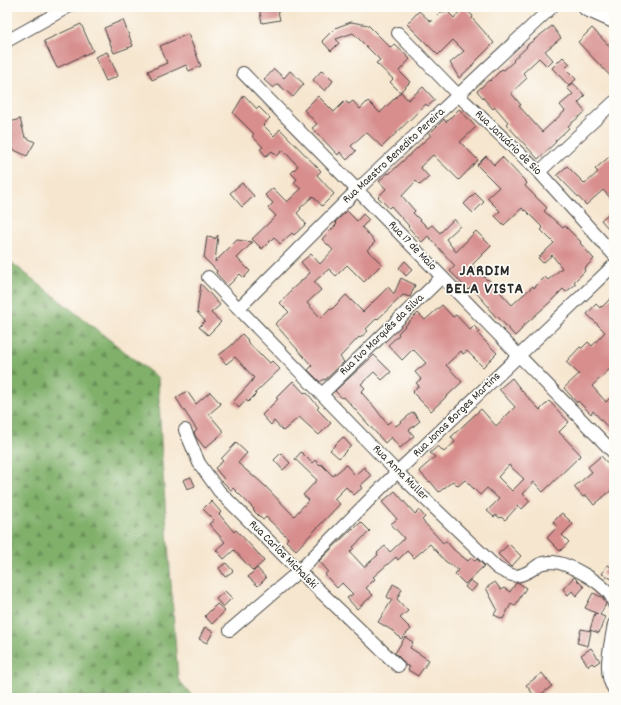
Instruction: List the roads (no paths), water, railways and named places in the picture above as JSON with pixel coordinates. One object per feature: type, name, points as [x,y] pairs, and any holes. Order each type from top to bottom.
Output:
[{"type":"highway","points":[[587,7],[612,19]]},
{"type":"street","points":[[7,41],[68,7]]},
{"type":"street","name":"Rua Maestro Benedito Pereira","points":[[239,308],[357,190],[552,7]]},
{"type":"street","name":"Rua Januário de Sio","points":[[398,33],[458,95],[539,172],[614,255]]},
{"type":"street","name":"Rua 17 de Maio","points":[[243,73],[614,453]]},
{"type":"street","points":[[539,172],[614,102]]},
{"type":"street","name":"Rua Jonas Borges Martins","points":[[230,630],[299,571],[398,472],[614,265]]},
{"type":"street","name":"Rua Anna Muller","points":[[208,277],[398,472],[497,568],[505,573],[518,576],[542,563],[553,562],[566,565],[586,575],[602,586],[612,597],[614,604]]},
{"type":"street","name":"Rua Ivo Marquês da Silva","points":[[322,394],[442,277]]},
{"type":"street","name":"Rua Carlos Michalski","points":[[185,430],[199,463],[219,491],[299,571],[398,666]]},
{"type":"street","points":[[614,624],[608,661],[608,676],[614,689]]},
{"type":"district","name":"JARDIM BELA VISTA","points":[[485,280]]}]
